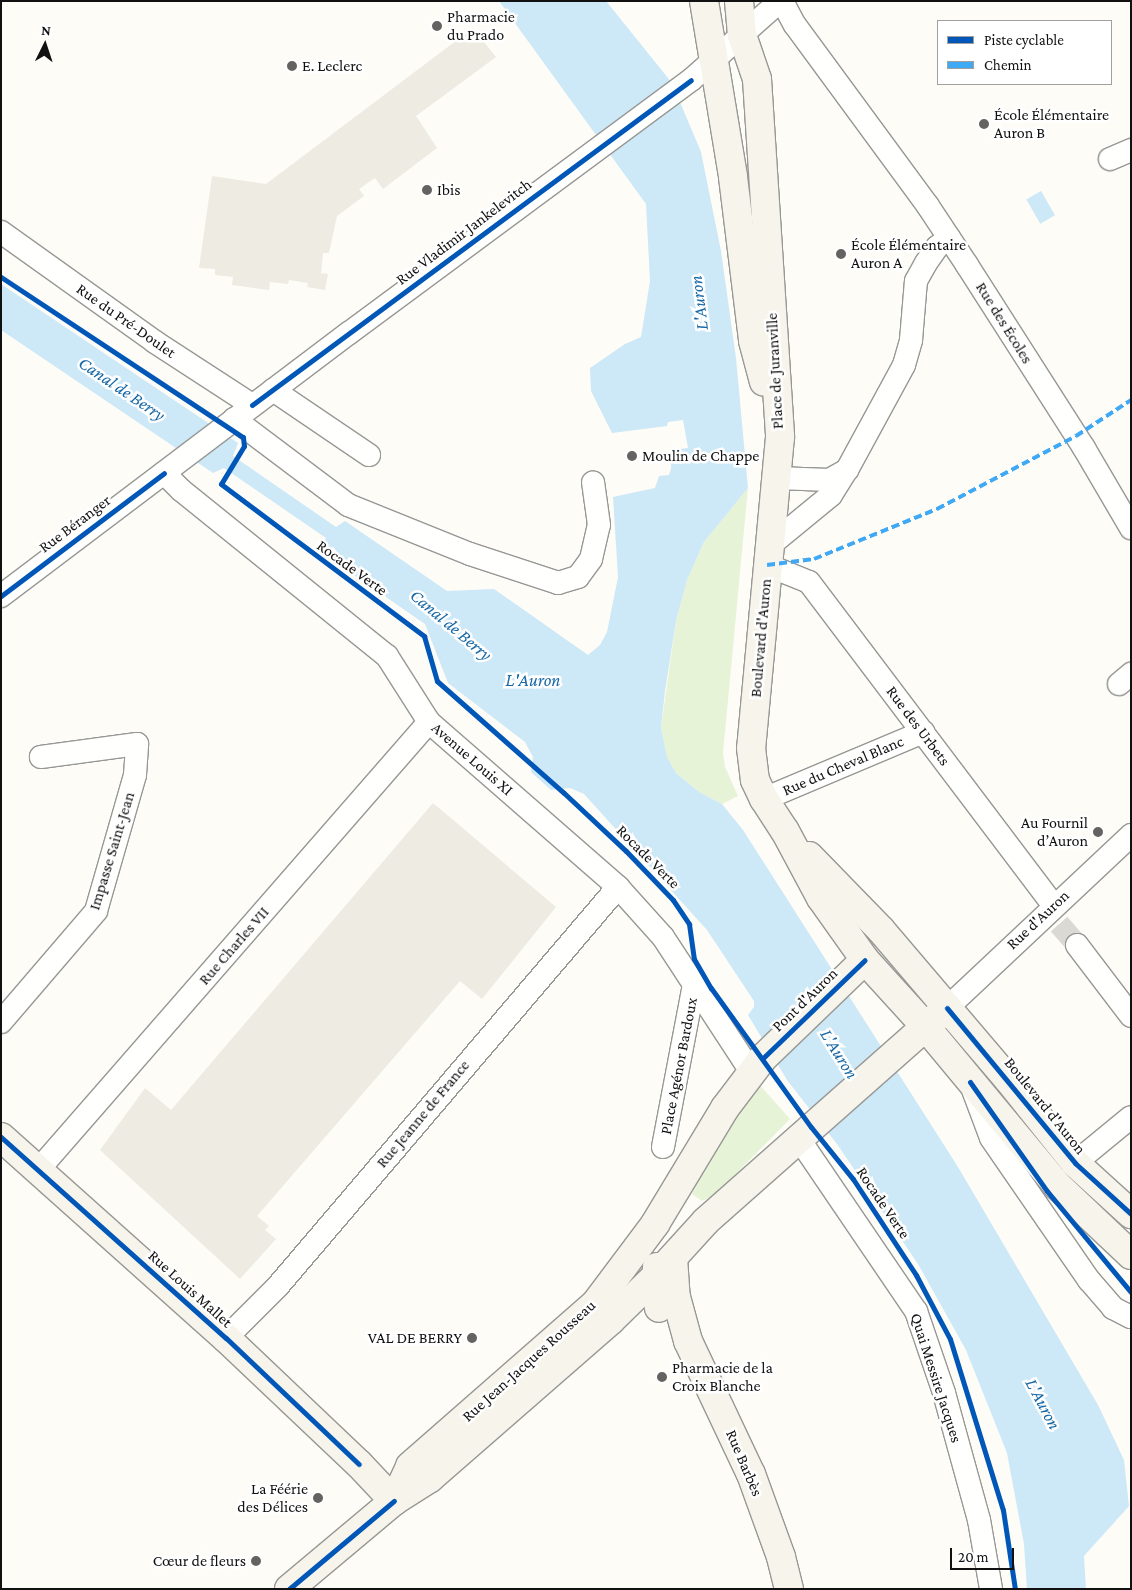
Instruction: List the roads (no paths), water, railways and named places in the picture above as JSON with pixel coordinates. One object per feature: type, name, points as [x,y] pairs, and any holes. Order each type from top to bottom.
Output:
[{"type":"main road","name":"Place de Juranville","points":[[704,1],[733,177],[753,341],[780,437]]},
{"type":"main road","name":"Place de Juranville","points":[[746,19],[757,78],[780,437]]},
{"type":"main road","name":"Boulevard d'Auron","points":[[780,437],[751,748],[755,780],[821,898],[865,960],[925,1026],[1057,1184],[1131,1255]]},
{"type":"main road","name":"Boulevard d'Auron","points":[[785,831],[881,930],[1076,1163],[1131,1214]]},
{"type":"main road","name":"Pont d'Auron","points":[[757,1066],[865,960]]},
{"type":"main road","points":[[805,1133],[925,1026],[939,999],[865,960]]},
{"type":"main road","name":"Rue Jean-Jacques Rousseau","points":[[394,1501],[410,1466],[596,1303],[656,1224],[725,1108],[757,1066]]},
{"type":"main road","name":"Rue Jean-Jacques Rousseau","points":[[289,1589],[394,1501],[430,1478],[656,1289],[706,1221],[805,1133]]},
{"type":"main road","name":"Rue Louis Mallet","points":[[1,1136],[39,1168],[226,1338],[359,1464],[394,1501]]},
{"type":"main road","points":[[676,1190],[689,1211],[706,1221]]},
{"type":"main road","name":"Rue Jean-Jacques Rousseau","points":[[656,1289],[660,1244],[676,1190]]},
{"type":"main road","points":[[614,1279],[656,1289]]},
{"type":"main road","name":"Rue Barbès","points":[[656,1289],[688,1341],[751,1474],[781,1557],[789,1589]]},
{"type":"street","name":"Rue Vladimir Jankelevitch","points":[[252,405],[692,80],[714,60],[746,19],[781,1]]},
{"type":"street","name":"Rue des Écoles","points":[[781,1],[795,25],[949,238],[1076,436],[1131,528]]},
{"type":"street","points":[[1110,160],[1131,150]]},
{"type":"street","name":"Rue du Pré-Doulet","points":[[1,232],[155,342],[252,405]]},
{"type":"street","points":[[768,556],[831,495],[847,470],[904,365],[911,340],[916,281],[937,247],[949,238]]},
{"type":"street","points":[[273,390],[369,455]]},
{"type":"street","name":"Rue Béranger","points":[[1,596],[252,405]]},
{"type":"street","points":[[229,422],[348,505],[470,554],[558,583],[578,577],[591,559],[599,525],[593,482]]},
{"type":"street","points":[[777,478],[829,480],[847,470]]},
{"type":"street","name":"Avenue Louis XI","points":[[164,473],[181,490],[387,656],[429,722],[618,887],[663,938],[694,985],[757,1066]]},
{"type":"street","name":"Rue des Urbets","points":[[768,556],[809,582],[923,732],[1053,914]]},
{"type":"street","name":"Rue Charles VII","points":[[39,1168],[429,722]]},
{"type":"street","name":"Rue du Cheval Blanc","points":[[764,799],[923,732]]},
{"type":"street","name":"Impasse Saint-Jean","points":[[1,1022],[96,911],[135,775],[137,744],[41,757]]},
{"type":"street","name":"Rue d'Auron","points":[[939,999],[1053,914],[1131,835]]},
{"type":"street","name":"Rue Jeanne de France","points":[[226,1338],[278,1286],[618,887]]},
{"type":"street","points":[[1077,946],[1131,1016]]},
{"type":"street","name":"Place Agénor Bardoux","points":[[663,1147],[694,985]]},
{"type":"street","name":"Boulevard d'Auron","points":[[970,1082],[991,1138],[1089,1280],[1113,1308],[1131,1317]]},
{"type":"street","points":[[1076,1163],[1131,1116]]},
{"type":"street","name":"Quai Messire Jacques","points":[[805,1133],[916,1311],[944,1393],[979,1520],[991,1589]]},
{"type":"water","points":[[499,1],[606,1],[672,83],[701,152],[721,251],[736,358],[748,488],[704,542],[687,580],[676,621],[665,691],[661,728],[667,757],[676,773],[699,792],[722,804],[743,830],[958,1167],[1098,1405],[1124,1460],[1129,1506],[1084,1556],[1086,1589],[1027,1589],[1024,1544],[1007,1453],[966,1350],[918,1264],[837,1144],[787,1080],[748,1015],[754,1007],[754,1001],[707,930],[584,794],[570,788],[551,790],[531,772],[533,757],[525,742],[448,683],[425,624],[319,551],[326,538],[224,468],[213,473],[1,330],[1,284],[238,443],[233,456],[336,527],[345,521],[447,591],[494,589],[588,655],[600,645],[607,632],[618,577],[613,497],[655,488],[659,476],[669,475],[671,469],[671,450],[688,448],[683,420],[668,422],[667,426],[612,433],[591,391],[590,368],[625,344],[641,337],[650,281],[646,204]]},
{"type":"water","points":[[1041,191],[1055,215],[1040,224],[1026,200]]},
{"type":"tunnel","points":[[1059,924],[1077,945]]},
{"type":"place","name":"Pharmacie du Prado","points":[[437,26]]},
{"type":"place","name":"E. Leclerc","points":[[292,66]]},
{"type":"place","name":"École Élémentaire Auron B","points":[[984,124]]},
{"type":"place","name":"Ibis","points":[[427,190]]},
{"type":"place","name":"École Élémentaire Auron A","points":[[841,254]]},
{"type":"place","name":"Moulin de Chappe","points":[[632,456]]},
{"type":"place","name":"Au Fournil d’Auron","points":[[1098,832]]},
{"type":"place","name":"VAL DE BERRY","points":[[472,1338]]},
{"type":"place","name":"Pharmacie de la Croix Blanche","points":[[662,1377]]},
{"type":"place","name":"La Féérie des Délices","points":[[318,1498]]},
{"type":"place","name":"Cœur de fleurs","points":[[256,1561]]},
{"type":"water label","name":"L'Auron","points":[[699,303]]},
{"type":"water label","name":"Canal de Berry","points":[[122,389]]},
{"type":"water label","name":"Canal de Berry","points":[[451,625]]},
{"type":"water label","name":"L'Auron","points":[[533,680]]},
{"type":"water label","name":"L'Auron","points":[[839,1054]]},
{"type":"water label","name":"L'Auron","points":[[1043,1404]]}]
